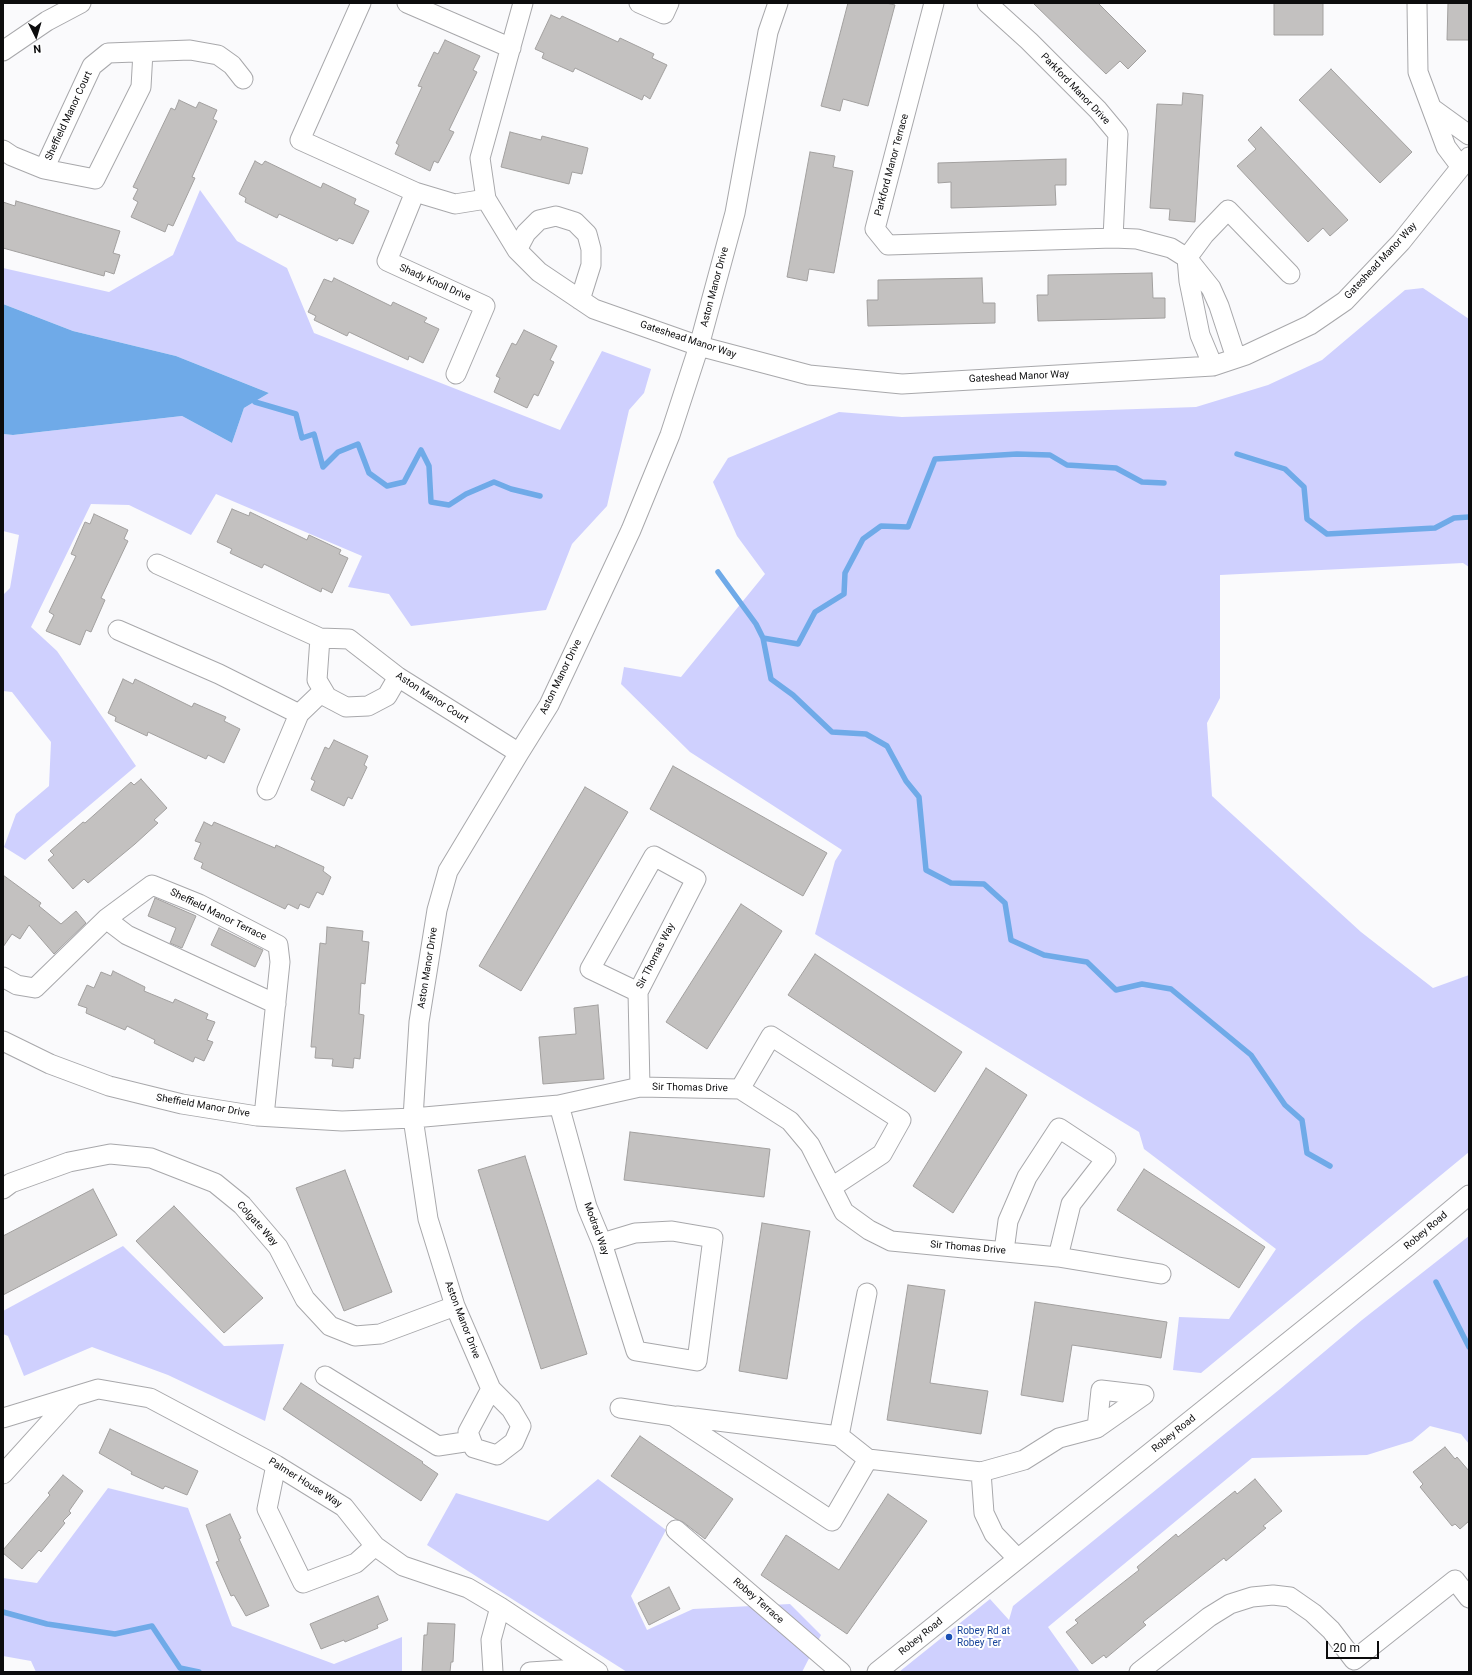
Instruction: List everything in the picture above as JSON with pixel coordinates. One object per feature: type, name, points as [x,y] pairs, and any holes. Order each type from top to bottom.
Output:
[{"type":"street","points":[[3,51],[47,21],[81,3]]},
{"type":"street","points":[[361,3],[300,140],[415,192],[455,204],[486,199]]},
{"type":"street","points":[[407,3],[511,48]]},
{"type":"street","points":[[517,250],[486,199],[480,158],[523,3]]},
{"type":"street","points":[[639,3],[664,14],[669,3]]},
{"type":"street","name":"Aston Manor Drive","points":[[471,1441],[474,1448],[497,1455],[514,1442],[521,1426],[511,1409],[491,1389],[455,1306],[428,1219],[414,1118],[419,1022],[437,910],[448,872],[518,753],[549,705],[631,530],[670,435],[699,346],[735,213],[768,32],[778,3]]},
{"type":"street","name":"Parkford Manor Terrace","points":[[934,3],[875,228],[888,245],[1113,238]]},
{"type":"street","name":"Parkford Manor Drive","points":[[987,3],[1098,110],[1118,134],[1113,238]]},
{"type":"street","points":[[1417,3],[1418,72],[1446,147],[1465,162]]},
{"type":"street","points":[[44,169],[95,180],[141,87],[143,52],[190,50],[218,55],[232,65],[243,79]]},
{"type":"street","name":"Sheffield Manor Court","points":[[3,150],[12,156],[44,169],[92,66],[108,53],[143,52]]},
{"type":"street","points":[[1433,109],[1469,135]]},
{"type":"street","name":"Gateshead Manor Way","points":[[517,250],[539,272],[594,309],[699,346],[809,375],[902,384],[1213,366],[1236,358],[1310,325],[1345,301],[1401,242],[1465,162]]},
{"type":"street","name":"Shady Knoll Drive","points":[[415,192],[387,262],[485,306],[456,374]]},
{"type":"street","points":[[1213,366],[1200,335],[1189,281],[1187,258],[1204,235],[1228,210],[1290,274]]},
{"type":"street","points":[[517,250],[526,233],[539,220],[556,216],[575,222],[587,234],[591,249],[591,265],[580,300]]},
{"type":"street","points":[[1113,238],[1137,239],[1171,248],[1187,258],[1211,288],[1219,306],[1236,358]]},
{"type":"street","points":[[156,564],[320,638],[317,680],[327,697],[346,707],[368,706],[387,696],[398,677]]},
{"type":"street","points":[[118,630],[219,674],[299,714]]},
{"type":"street","name":"Aston Manor Court","points":[[320,638],[349,639],[398,677],[518,753]]},
{"type":"street","points":[[266,790],[299,714],[324,691]]},
{"type":"street","name":"Sir Thomas Way","points":[[638,992],[590,969],[654,856],[696,879],[638,992],[640,1087]]},
{"type":"street","name":"Sheffield Manor Terrace","points":[[3,977],[17,985],[35,988],[106,920],[152,885],[199,904],[278,944],[280,962],[264,1116]]},
{"type":"street","points":[[106,920],[127,935],[276,1004]]},
{"type":"street","points":[[740,1089],[771,1036],[900,1120],[882,1154],[832,1187]]},
{"type":"street","name":"Sheffield Manor Drive","points":[[3,1041],[50,1064],[108,1086],[182,1104],[264,1116],[342,1121],[414,1118]]},
{"type":"street","name":"Sir Thomas Drive","points":[[414,1118],[559,1105],[640,1087],[740,1089],[790,1121],[810,1146],[844,1212],[869,1230],[891,1240],[1058,1257],[1161,1274]]},
{"type":"street","name":"Modrad Way","points":[[559,1105],[587,1207],[602,1242],[636,1351],[697,1361],[713,1238],[672,1231],[635,1233],[602,1242]]},
{"type":"street","points":[[1004,1251],[1008,1221],[1026,1177],[1059,1128],[1106,1159],[1071,1204],[1058,1257]]},
{"type":"street","name":"Colgate Way","points":[[3,1190],[11,1184],[69,1162],[110,1154],[151,1158],[215,1183],[242,1205],[278,1247],[305,1299],[330,1326],[355,1336],[380,1334],[455,1306]]},
{"type":"street","name":"Robey Road","points":[[883,1670],[1018,1559],[1402,1251],[1469,1195]]},
{"type":"street","points":[[840,1436],[868,1292]]},
{"type":"street","points":[[325,1376],[438,1446],[471,1441],[468,1432],[491,1389]]},
{"type":"street","name":"Palmer House Way","points":[[3,1418],[98,1389],[150,1398],[276,1465],[344,1507],[375,1546],[403,1566],[468,1588],[500,1607],[595,1670]]},
{"type":"street","points":[[3,1474],[73,1397]]},
{"type":"street","points":[[620,1408],[673,1416],[840,1436],[868,1459],[981,1472],[1024,1460],[1060,1438],[1097,1428]]},
{"type":"street","points":[[673,1416],[832,1521],[868,1459]]},
{"type":"street","points":[[276,1465],[267,1509],[303,1584],[356,1563],[375,1546]]},
{"type":"street","points":[[981,1472],[984,1514],[994,1534],[1018,1559]]},
{"type":"street","name":"Robey Terrace","points":[[676,1530],[841,1672]]},
{"type":"street","points":[[1139,1672],[1209,1617],[1230,1604],[1252,1597],[1273,1595],[1290,1597],[1313,1613],[1331,1630],[1354,1660],[1455,1580],[1469,1598]]},
{"type":"street","points":[[493,1672],[491,1640],[500,1607]]},
{"type":"street","points":[[530,1672],[595,1670]]},
{"type":"shaded area","points":[[200,190],[237,241],[287,268],[314,333],[560,430],[602,351],[651,369],[644,393],[629,410],[607,506],[572,544],[546,610],[411,626],[389,594],[348,587],[362,556],[216,494],[191,535],[129,505],[91,504],[31,627],[57,651],[136,766],[25,860],[4,847],[16,814],[49,786],[51,742],[12,692],[3,691],[3,595],[10,588],[19,535],[3,531],[3,434],[13,435],[182,416],[232,443],[244,408],[269,393],[176,356],[73,331],[3,304],[3,268],[109,292],[173,255]]},
{"type":"shaded area","points":[[1423,288],[1469,319],[1469,567],[1463,563],[1220,575],[1220,698],[1207,723],[1212,796],[1361,932],[1433,988],[1469,975],[1469,1152],[1201,1373],[1173,1370],[1179,1317],[1229,1319],[1276,1249],[1144,1149],[1139,1132],[815,934],[835,861],[842,850],[690,752],[621,684],[624,667],[681,677],[765,574],[737,536],[713,482],[728,458],[839,412],[902,417],[1196,407],[1268,385],[1322,360],[1405,290]]},
{"type":"shaded area","points":[[3,304],[73,331],[176,356],[269,393],[244,408],[232,443],[182,416],[13,435],[3,434]]},
{"type":"shaded area","points":[[1469,1236],[1469,1444],[1461,1434],[1430,1426],[1412,1441],[1367,1455],[1252,1458],[1048,1627],[1080,1672],[899,1672],[990,1599],[1009,1620],[1013,1606],[1280,1389],[1362,1320]]},
{"type":"shaded area","points":[[123,1246],[224,1346],[284,1344],[265,1421],[168,1375],[92,1347],[24,1376],[8,1336],[3,1334],[3,1311]]},
{"type":"shaded area","points":[[598,1479],[666,1530],[631,1596],[647,1630],[693,1609],[790,1604],[821,1635],[802,1672],[627,1672],[427,1545],[456,1493],[548,1521]]},
{"type":"shaded area","points":[[108,1488],[188,1508],[232,1626],[334,1664],[402,1637],[402,1672],[36,1672],[31,1661],[3,1656],[3,1578],[37,1583]]},
{"type":"building","points":[[848,3],[886,3],[895,5],[868,106],[843,99],[840,111],[821,106]]},
{"type":"building","points":[[1033,3],[1098,3],[1146,51],[1128,69],[1120,61],[1106,74]]},
{"type":"building","points":[[1274,3],[1323,3],[1323,35],[1274,35]]},
{"type":"building","points":[[1448,3],[1469,3],[1469,40],[1447,40]]},
{"type":"building","points":[[551,15],[560,19],[562,16],[618,42],[620,38],[654,54],[652,58],[667,65],[650,99],[644,95],[642,100],[575,68],[573,72],[542,58],[544,53],[535,49]]},
{"type":"building","points":[[445,40],[480,56],[473,70],[477,72],[449,130],[454,132],[438,163],[434,161],[430,171],[395,154],[399,145],[396,143],[422,87],[418,86],[434,52],[438,54]]},
{"type":"building","points":[[1331,69],[1412,152],[1380,183],[1299,100]]},
{"type":"building","points":[[1183,93],[1203,95],[1195,222],[1169,220],[1170,209],[1150,208],[1157,104],[1182,105]]},
{"type":"building","points":[[179,100],[196,108],[199,102],[217,110],[213,119],[217,121],[192,177],[195,178],[173,226],[168,224],[165,232],[131,217],[138,202],[133,199],[138,189],[133,187],[171,108],[175,110]]},
{"type":"building","points":[[1261,127],[1348,220],[1330,236],[1323,228],[1308,242],[1237,166],[1256,149],[1248,140]]},
{"type":"building","points":[[510,132],[541,140],[542,136],[588,148],[582,174],[572,172],[569,184],[501,167]]},
{"type":"building","points":[[810,152],[835,156],[833,167],[853,171],[834,273],[809,269],[807,281],[787,277]]},
{"type":"building","points":[[1066,159],[1066,185],[1055,185],[1056,205],[951,208],[951,182],[938,183],[938,163]]},
{"type":"building","points":[[255,161],[262,165],[265,161],[321,188],[323,183],[356,199],[354,204],[369,211],[353,244],[339,238],[337,241],[279,214],[277,218],[245,202],[246,198],[239,194]]},
{"type":"building","points":[[16,201],[120,231],[113,253],[120,255],[114,274],[105,271],[104,276],[3,248],[3,202],[15,206]]},
{"type":"building","points":[[1152,273],[1153,298],[1165,298],[1165,318],[1038,321],[1037,295],[1048,295],[1048,275]]},
{"type":"building","points":[[334,278],[391,306],[393,302],[427,318],[424,322],[439,329],[423,363],[409,356],[408,360],[349,332],[347,336],[314,320],[316,316],[308,312],[324,279],[332,282]]},
{"type":"building","points":[[982,278],[983,303],[995,303],[995,323],[868,326],[867,300],[878,300],[878,280]]},
{"type":"building","points":[[524,330],[557,346],[550,360],[554,362],[538,396],[534,394],[527,408],[494,392],[500,378],[496,376],[512,343],[516,345]]},
{"type":"building","points":[[232,509],[249,516],[250,512],[307,540],[309,535],[341,550],[339,554],[348,558],[332,593],[322,588],[321,592],[264,564],[262,568],[230,553],[232,549],[217,542]]},
{"type":"building","points":[[94,514],[128,530],[124,539],[128,541],[101,598],[105,600],[91,632],[86,630],[80,645],[46,631],[54,615],[49,612],[76,556],[71,554],[85,522],[90,524]]},
{"type":"building","points":[[123,679],[133,684],[135,679],[192,707],[194,703],[226,717],[224,721],[240,729],[224,763],[208,755],[206,759],[148,732],[147,736],[115,721],[116,717],[108,713]]},
{"type":"building","points":[[334,740],[368,756],[364,765],[367,767],[352,799],[348,797],[344,806],[311,790],[315,781],[311,779],[325,747],[329,749]]},
{"type":"building","points":[[673,766],[827,853],[803,896],[650,809]]},
{"type":"building","points":[[141,779],[167,808],[154,820],[158,823],[88,883],[84,879],[73,889],[48,860],[54,855],[50,851],[83,822],[85,823],[131,782],[134,785]]},
{"type":"building","points":[[585,787],[628,812],[521,991],[479,966]]},
{"type":"building","points":[[204,822],[212,826],[214,822],[275,848],[276,845],[324,867],[323,871],[331,877],[323,895],[317,892],[309,908],[300,904],[298,909],[288,904],[285,909],[201,868],[203,863],[194,859],[201,843],[195,841]]},
{"type":"building","points":[[3,875],[41,903],[39,906],[61,924],[76,911],[86,923],[54,954],[29,925],[20,939],[12,934],[3,947]]},
{"type":"building","points":[[155,898],[196,916],[182,948],[170,943],[176,928],[148,916]]},
{"type":"building","points":[[741,904],[782,931],[707,1049],[666,1022]]},
{"type":"building","points":[[327,927],[363,931],[362,941],[369,942],[365,984],[361,983],[359,1014],[364,1015],[360,1059],[354,1058],[353,1068],[332,1066],[333,1059],[315,1058],[316,1047],[311,1047],[320,943],[326,944]]},
{"type":"building","points":[[219,928],[263,950],[255,967],[211,945]]},
{"type":"building","points":[[815,954],[962,1052],[935,1092],[788,995]]},
{"type":"building","points":[[113,971],[145,987],[144,991],[173,1003],[175,999],[208,1014],[206,1019],[215,1022],[207,1040],[213,1042],[204,1061],[195,1057],[193,1062],[154,1043],[155,1040],[127,1026],[125,1030],[86,1013],[87,1008],[78,1005],[87,985],[94,988],[101,972],[111,976]]},
{"type":"building","points":[[598,1005],[604,1079],[543,1084],[539,1037],[576,1034],[574,1008]]},
{"type":"building","points":[[986,1068],[1027,1095],[953,1213],[913,1186]]},
{"type":"building","points":[[630,1132],[770,1149],[764,1197],[624,1180]]},
{"type":"building","points":[[525,1156],[587,1354],[541,1369],[478,1170]]},
{"type":"building","points":[[1144,1169],[1265,1247],[1239,1288],[1117,1210]]},
{"type":"building","points":[[345,1170],[392,1292],[344,1311],[296,1188]]},
{"type":"building","points":[[93,1189],[117,1235],[3,1295],[3,1236]]},
{"type":"building","points":[[174,1206],[263,1298],[224,1333],[136,1241]]},
{"type":"building","points":[[762,1223],[810,1231],[787,1379],[739,1371]]},
{"type":"building","points":[[908,1285],[945,1290],[930,1383],[988,1391],[981,1434],[887,1420]]},
{"type":"building","points":[[1035,1302],[1167,1322],[1161,1358],[1072,1345],[1063,1402],[1021,1395]]},
{"type":"building","points":[[301,1383],[423,1462],[422,1463],[438,1474],[421,1501],[283,1409]]},
{"type":"building","points":[[110,1429],[198,1471],[187,1495],[165,1486],[163,1489],[131,1474],[132,1472],[99,1453]]},
{"type":"building","points":[[640,1436],[733,1499],[705,1539],[683,1522],[676,1519],[611,1476]]},
{"type":"building","points":[[1445,1447],[1455,1459],[1457,1457],[1469,1471],[1469,1521],[1460,1529],[1455,1524],[1452,1526],[1420,1487],[1423,1484],[1413,1472]]},
{"type":"building","points":[[63,1475],[83,1491],[69,1511],[71,1513],[63,1521],[65,1523],[41,1552],[39,1550],[22,1569],[3,1553],[3,1550],[50,1495],[48,1493]]},
{"type":"building","points":[[1255,1479],[1282,1511],[1263,1526],[1266,1528],[1226,1561],[1224,1558],[1143,1622],[1146,1625],[1106,1658],[1104,1655],[1092,1664],[1066,1632],[1078,1623],[1075,1620],[1139,1570],[1137,1567],[1176,1534],[1178,1537],[1235,1491],[1237,1494]]},
{"type":"building","points":[[888,1494],[927,1521],[847,1634],[761,1575],[786,1535],[839,1570]]},
{"type":"building","points":[[230,1514],[241,1538],[239,1539],[269,1606],[246,1616],[234,1595],[231,1596],[216,1562],[219,1561],[206,1525]]},
{"type":"building","points":[[669,1587],[680,1609],[649,1625],[638,1603]]},
{"type":"building","points":[[378,1596],[388,1620],[377,1625],[378,1628],[345,1642],[344,1640],[321,1649],[310,1624]]},
{"type":"building","points":[[428,1623],[455,1624],[453,1662],[451,1662],[450,1672],[422,1672],[424,1635],[427,1635]]},
{"type":"waterway","points":[[255,402],[296,414],[302,438],[314,434],[323,467],[338,452],[358,444],[369,473],[387,486],[404,482],[421,450],[429,466],[431,502],[449,505],[466,494],[494,482],[511,489],[540,496]]},
{"type":"waterway","points":[[763,638],[798,644],[815,612],[844,594],[845,573],[863,539],[881,526],[908,527],[935,459],[1017,454],[1050,455],[1067,465],[1116,468],[1142,482],[1164,483]]},
{"type":"waterway","points":[[1237,454],[1285,469],[1304,487],[1307,519],[1327,534],[1435,528],[1454,518],[1469,517]]},
{"type":"waterway","points":[[718,572],[756,624],[763,638],[771,679],[793,695],[832,732],[866,734],[887,746],[906,781],[919,797],[926,870],[951,883],[984,884],[1005,903],[1011,940],[1044,955],[1087,962],[1116,990],[1142,984],[1171,989],[1251,1055],[1285,1105],[1302,1120],[1307,1153],[1330,1166]]},
{"type":"waterway","points":[[1436,1282],[1469,1347]]},
{"type":"waterway","points":[[3,1612],[47,1624],[115,1634],[152,1626],[180,1668],[199,1672]]},
{"type":"place","name":"Robey Rd at Robey Ter","points":[[949,1637]]}]
